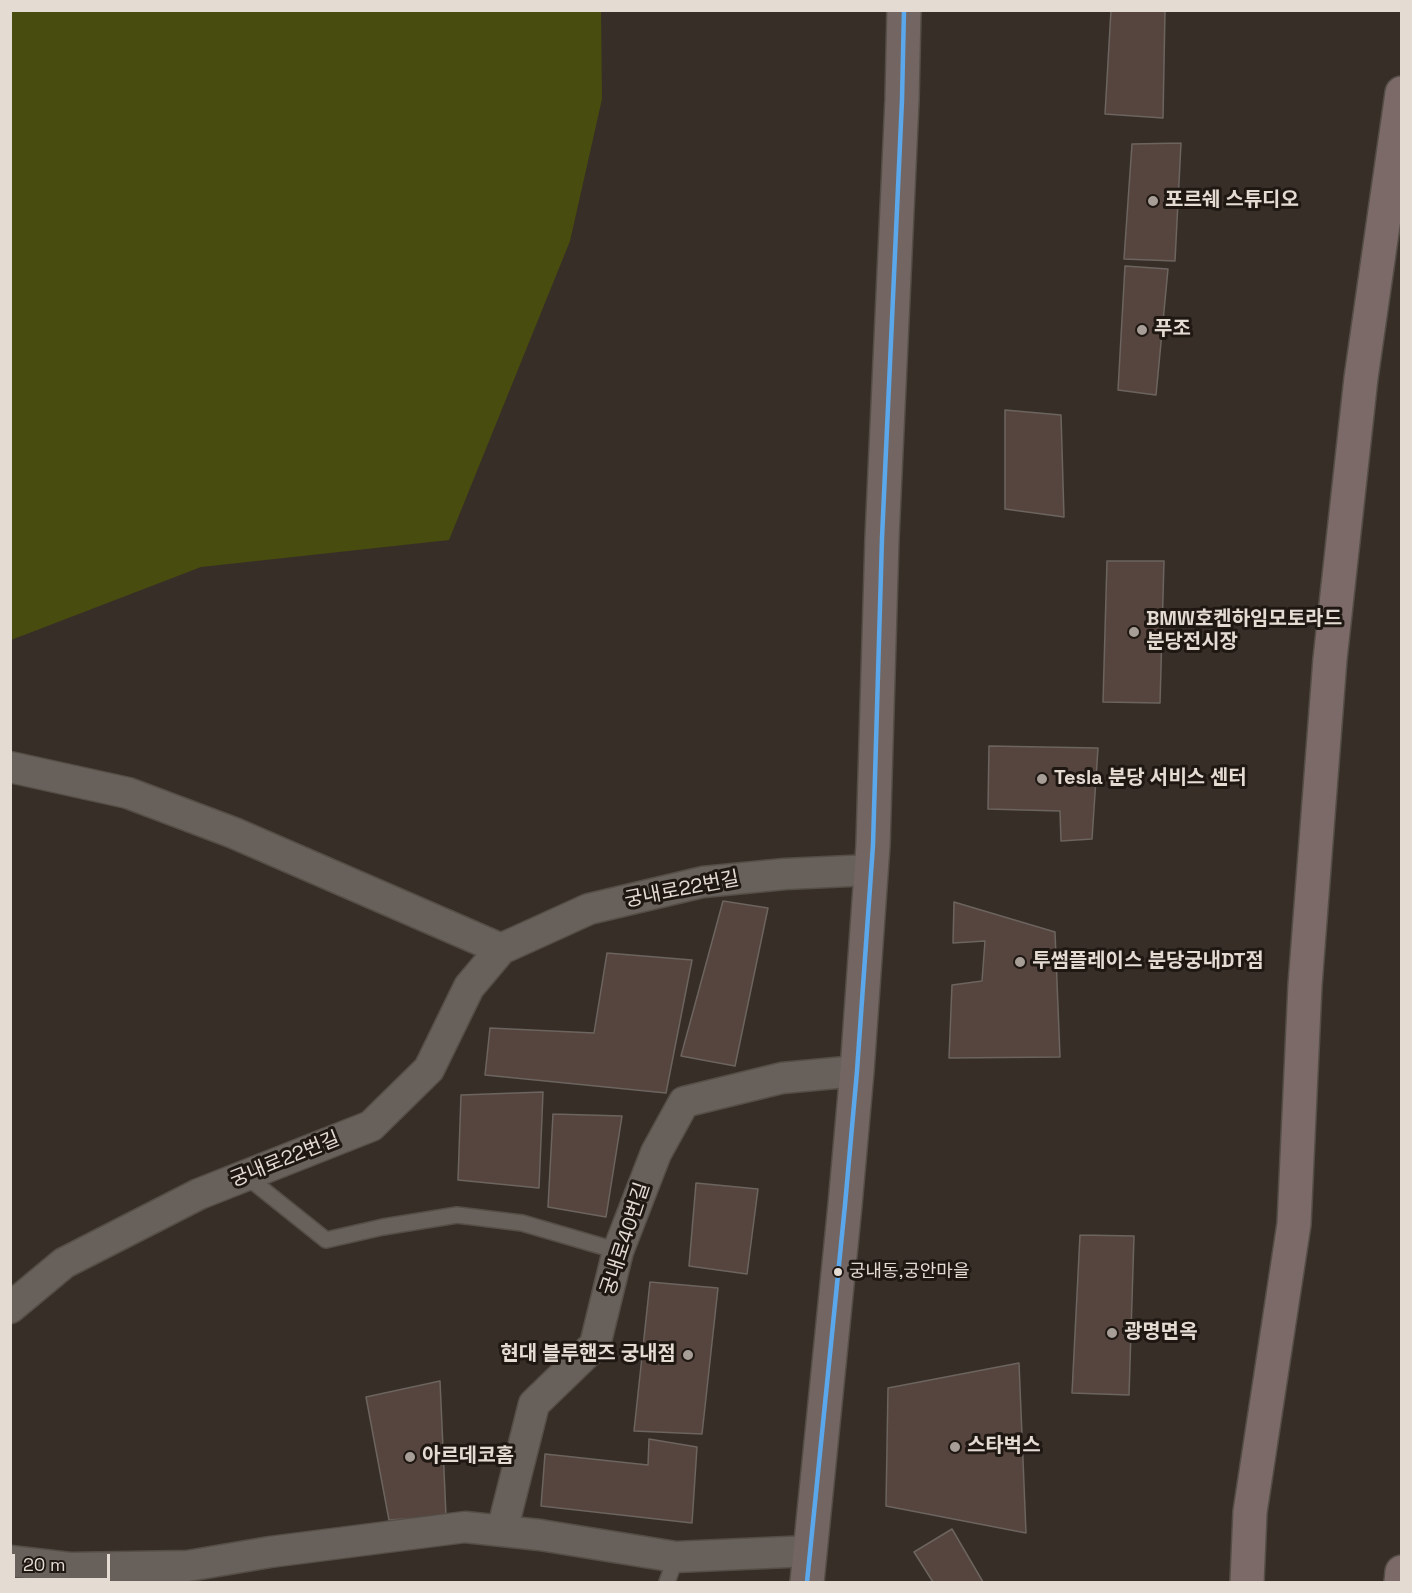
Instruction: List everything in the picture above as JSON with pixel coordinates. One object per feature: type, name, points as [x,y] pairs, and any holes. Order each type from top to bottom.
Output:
[{"type":"highway","points":[[1247,1582],[1250,1512],[1294,1224],[1305,985],[1330,658],[1361,378],[1401,93]]},
{"type":"highway","points":[[1401,1572],[1401,1582]]},
{"type":"main road","points":[[809,1567],[845,1206],[872,870],[882,538],[902,112],[904,10]]},
{"type":"street","points":[[10,767],[128,794],[149,801],[234,833],[501,949]]},
{"type":"street","name":"궁내로22번길","points":[[10,1308],[64,1263],[199,1194],[371,1126],[429,1069],[469,987],[501,949],[589,909],[704,882],[785,874],[872,870]]},
{"type":"street","name":"궁내로40번길","points":[[502,1531],[534,1404],[595,1345],[618,1251],[656,1153],[684,1102],[782,1078],[857,1071]]},
{"type":"street","points":[[10,1561],[70,1568],[188,1566],[270,1552],[465,1527],[540,1535],[671,1570],[809,1567]]},
{"type":"lane","points":[[246,1176],[326,1240],[383,1227],[457,1215],[522,1224],[618,1251]]},
{"type":"green space","points":[[11,10],[601,11],[602,99],[570,241],[449,540],[201,567],[11,640]]},
{"type":"building","points":[[1111,10],[1165,10],[1163,118],[1105,114]]},
{"type":"building","name":"포르쉐 스튜디오","points":[[1181,143],[1175,261],[1124,259],[1132,144]]},
{"type":"building","name":"푸조","points":[[1125,266],[1168,269],[1156,395],[1118,390]]},
{"type":"building","points":[[1005,410],[1061,415],[1064,517],[1005,509]]},
{"type":"building","name":"BMW호켄하임모토라드 분당전시장","points":[[1107,561],[1164,561],[1160,703],[1103,702]]},
{"type":"building","name":"Tesla 분당 서비스 센터","points":[[989,746],[1098,748],[1092,839],[1061,841],[1060,811],[988,809]]},
{"type":"building","points":[[723,901],[768,908],[735,1066],[681,1056]]},
{"type":"building","name":"투썸플레이스 분당궁내DT점","points":[[954,902],[1055,932],[1060,1057],[949,1058],[952,985],[982,981],[985,941],[953,943]]},
{"type":"building","points":[[607,953],[692,960],[666,1093],[485,1075],[490,1028],[594,1033]]},
{"type":"building","points":[[543,1092],[539,1188],[458,1180],[461,1095]]},
{"type":"building","points":[[553,1114],[622,1116],[606,1217],[548,1207]]},
{"type":"building","points":[[696,1183],[758,1189],[747,1274],[689,1266]]},
{"type":"building","points":[[1080,1235],[1134,1236],[1129,1395],[1072,1393]]},
{"type":"building","points":[[650,1282],[718,1288],[702,1434],[634,1431]]},
{"type":"building","name":"스타벅스","points":[[1019,1363],[1026,1533],[886,1506],[888,1388]]},
{"type":"building","name":"아르데코홈","points":[[440,1381],[446,1516],[389,1520],[366,1397]]},
{"type":"building","points":[[649,1439],[697,1447],[692,1523],[541,1506],[545,1454],[648,1465]]},
{"type":"building","points":[[952,1529],[983,1582],[933,1582],[914,1552]]},
{"type":"transit line","points":[[807,1582],[845,1205],[873,845],[882,538],[904,10]]},
{"type":"place","name":"포르쉐 스튜디오","points":[[1153,201]]},
{"type":"place","name":"푸조","points":[[1142,330]]},
{"type":"place","name":"BMW호켄하임모토라드 분당전시장","points":[[1134,632]]},
{"type":"place","name":"Tesla 분당 서비스 센터","points":[[1042,779]]},
{"type":"place","name":"투썸플레이스 분당궁내DT점","points":[[1020,962]]},
{"type":"place","name":"궁내동,궁안마을","points":[[838,1272]]},
{"type":"place","name":"광명면옥","points":[[1112,1333]]},
{"type":"place","name":"현대 블루핸즈 궁내점","points":[[688,1355]]},
{"type":"place","name":"스타벅스","points":[[955,1447]]},
{"type":"place","name":"아르데코홈","points":[[410,1457]]}]
